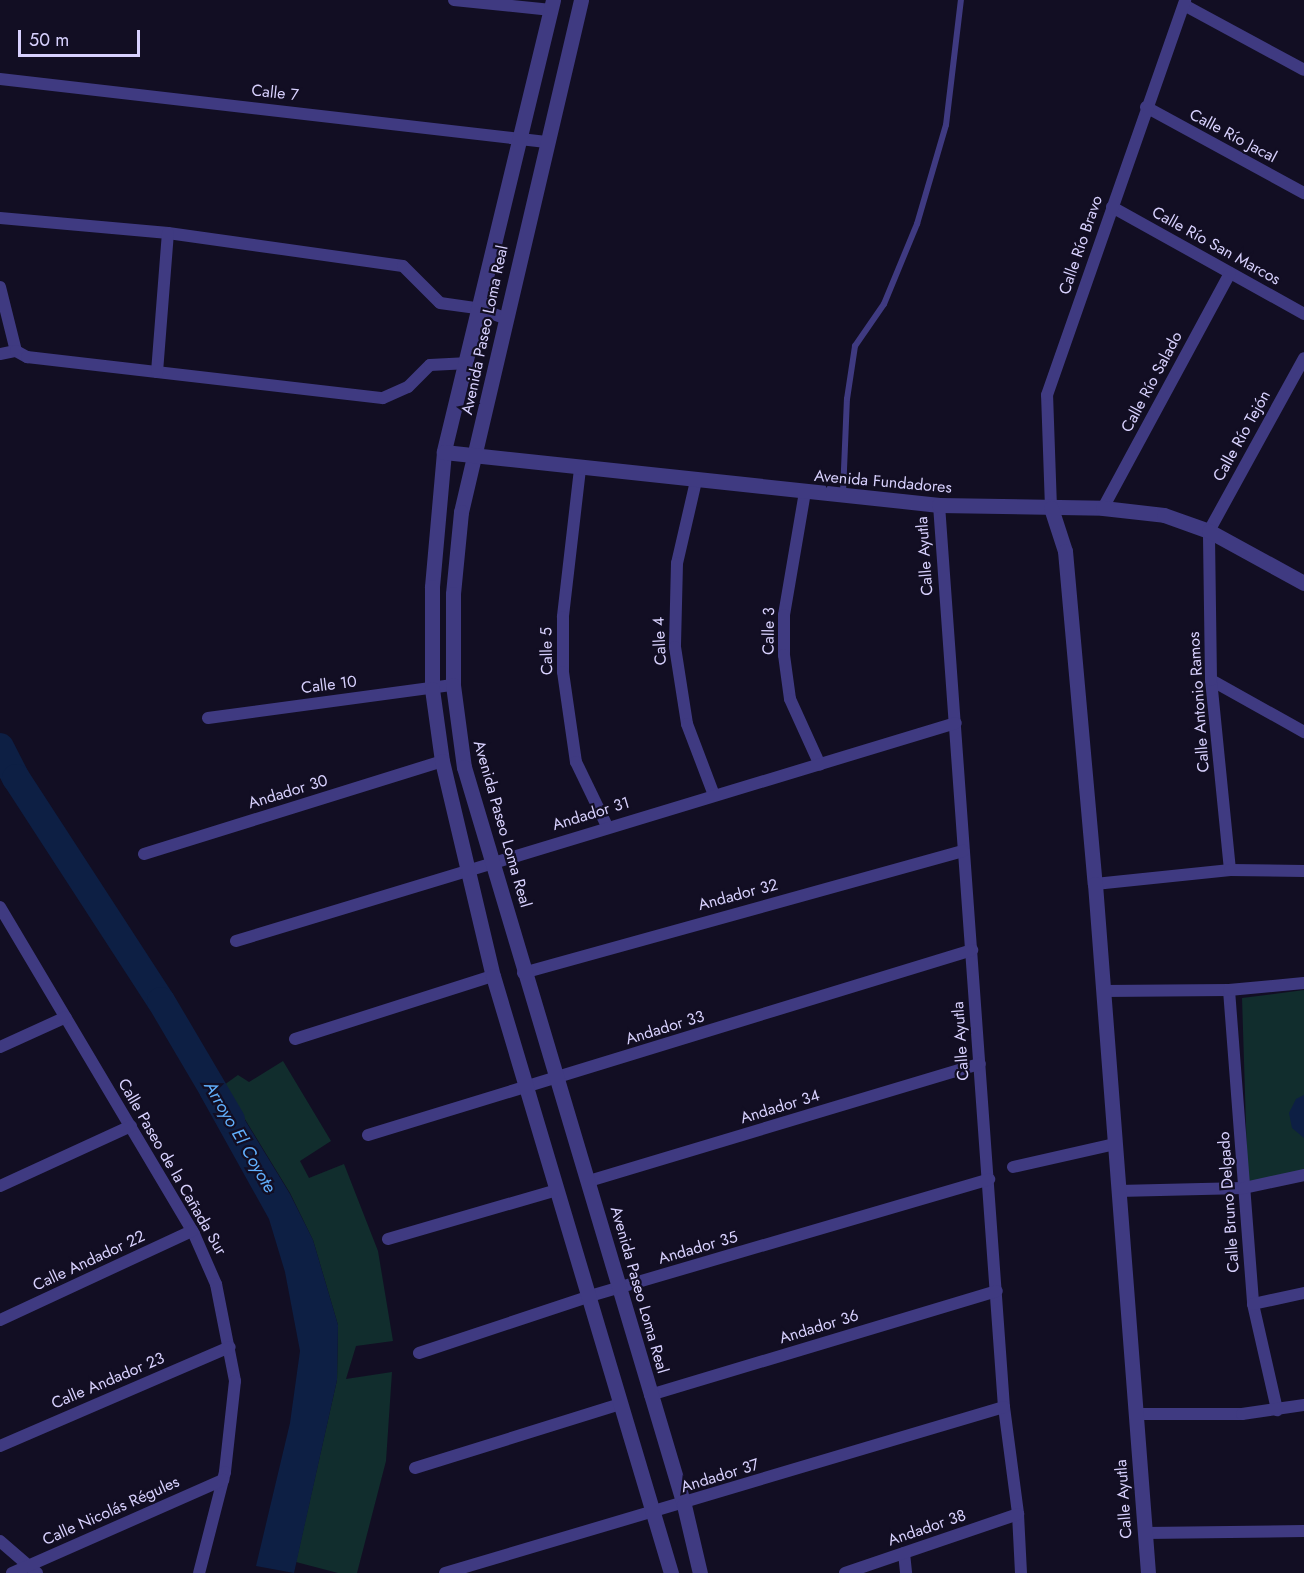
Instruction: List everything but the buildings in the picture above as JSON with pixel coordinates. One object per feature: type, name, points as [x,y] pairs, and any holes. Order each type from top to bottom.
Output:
[{"type":"street","points":[[454,0],[552,5]]},
{"type":"street","name":"Avenida Paseo Loma Real","points":[[580,0],[505,318],[455,548],[451,637],[453,686],[464,767],[495,860],[524,973],[621,1288],[650,1395],[684,1505],[700,1573]]},
{"type":"street","points":[[1184,2],[1304,70]]},
{"type":"street","name":"Calle Río Bravo","points":[[1051,508],[1047,395],[1184,2]]},
{"type":"street","name":"Avenida Paseo Loma Real","points":[[552,5],[518,137],[444,452],[436,516],[432,689],[442,761],[493,976],[671,1573]]},
{"type":"street","name":"Calle 7","points":[[0,79],[546,142]]},
{"type":"street","name":"Calle Río Jacal","points":[[1146,107],[1304,193]]},
{"type":"street","name":"Calle Río San Marcos","points":[[1112,207],[1304,314]]},
{"type":"street","points":[[0,218],[168,233],[403,266],[440,303],[477,308],[505,318]]},
{"type":"street","points":[[157,372],[168,233]]},
{"type":"street","name":"Calle Río Salado","points":[[1103,508],[1230,273]]},
{"type":"street","points":[[0,287],[16,351]]},
{"type":"street","points":[[0,354],[16,351],[27,357],[383,398],[408,387],[430,366],[464,363]]},
{"type":"street","name":"Calle Río Tejón","points":[[1209,531],[1304,358]]},
{"type":"street","name":"Avenida Fundadores","points":[[444,452],[580,469],[939,505],[1103,508],[1164,515],[1209,531],[1304,583]]},
{"type":"street","name":"Calle 5","points":[[580,469],[564,606],[562,672],[576,762],[607,826]]},
{"type":"street","name":"Calle 4","points":[[696,481],[677,563],[675,647],[687,724],[714,795]]},
{"type":"street","name":"Calle 3","points":[[806,492],[784,615],[784,655],[790,699],[820,765]]},
{"type":"street","name":"Calle Ayutla","points":[[939,505],[1004,1407],[1018,1514],[1022,1573]]},
{"type":"street","name":"Calle Ayutla","points":[[1051,508],[1065,551],[1095,884],[1148,1573]]},
{"type":"street","name":"Calle Antonio Ramos","points":[[1209,531],[1211,680],[1230,870]]},
{"type":"street","points":[[432,638],[451,637]]},
{"type":"street","points":[[1211,680],[1304,732]]},
{"type":"street","name":"Calle 10","points":[[208,718],[453,686]]},
{"type":"street","name":"Andador 31","points":[[236,940],[466,868],[956,723]]},
{"type":"street","name":"Andador 30","points":[[144,854],[442,761]]},
{"type":"street","name":"Andador 32","points":[[524,973],[963,851]]},
{"type":"street","points":[[1095,884],[1230,870],[1304,871]]},
{"type":"street","name":"Calle Paseo de la Cañada Sur","points":[[0,907],[192,1231],[216,1284],[235,1381],[223,1480],[199,1573]]},
{"type":"street","name":"Andador 33","points":[[368,1135],[527,1089],[972,950]]},
{"type":"street","points":[[295,1039],[493,976]]},
{"type":"street","points":[[1103,991],[1229,990],[1304,983]]},
{"type":"street","name":"Calle Bruno Delgado","points":[[1229,990],[1253,1304],[1277,1410]]},
{"type":"street","points":[[0,1047],[66,1017]]},
{"type":"street","name":"Andador 34","points":[[589,1181],[980,1064]]},
{"type":"street","points":[[0,1186],[130,1126]]},
{"type":"street","points":[[1013,1167],[1114,1144]]},
{"type":"street","points":[[1118,1191],[1244,1188],[1304,1175]]},
{"type":"street","name":"Andador 35","points":[[419,1353],[590,1296],[989,1179]]},
{"type":"street","points":[[388,1239],[557,1190]]},
{"type":"street","name":"Calle Andador 22","points":[[0,1320],[192,1231]]},
{"type":"street","name":"Andador 36","points":[[650,1395],[997,1291]]},
{"type":"street","points":[[1253,1304],[1304,1293]]},
{"type":"street","name":"Calle Andador 23","points":[[0,1446],[230,1347]]},
{"type":"street","points":[[415,1468],[620,1404]]},
{"type":"street","points":[[1136,1414],[1277,1410],[1304,1405]]},
{"type":"street","name":"Andador 37","points":[[445,1573],[684,1505],[1004,1407]]},
{"type":"street","name":"Calle Nicolás Régules","points":[[12,1573],[33,1569],[223,1480]]},
{"type":"street","name":"Andador 38","points":[[845,1573],[1018,1514]]},
{"type":"street","points":[[1145,1533],[1304,1531]]},
{"type":"street","points":[[0,1541],[33,1569]]},
{"type":"street","points":[[904,1553],[906,1573]]},
{"type":"lane","points":[[843,496],[848,399],[855,346],[884,304],[917,224],[946,125],[960,0]]},
{"type":"green space","points":[[1304,990],[1304,1175],[1248,1188],[1242,998]]},
{"type":"green space","points":[[283,1061],[331,1141],[300,1161],[309,1178],[344,1164],[378,1251],[393,1341],[356,1346],[346,1379],[392,1372],[386,1461],[357,1573],[338,1573],[296,1562],[337,1380],[338,1325],[313,1240],[290,1193],[224,1085],[238,1075],[249,1082]]},
{"type":"water","points":[[221,1081],[290,1194],[313,1240],[338,1325],[337,1380],[294,1573],[256,1566],[290,1423],[300,1351],[285,1272],[269,1219],[200,1095]]},
{"type":"water","points":[[1304,1095],[1304,1138],[1292,1128],[1289,1113],[1296,1099]]},
{"type":"waterway","name":"Arroyo El Coyote","points":[[0,747],[16,778],[161,1001],[231,1120]]}]
